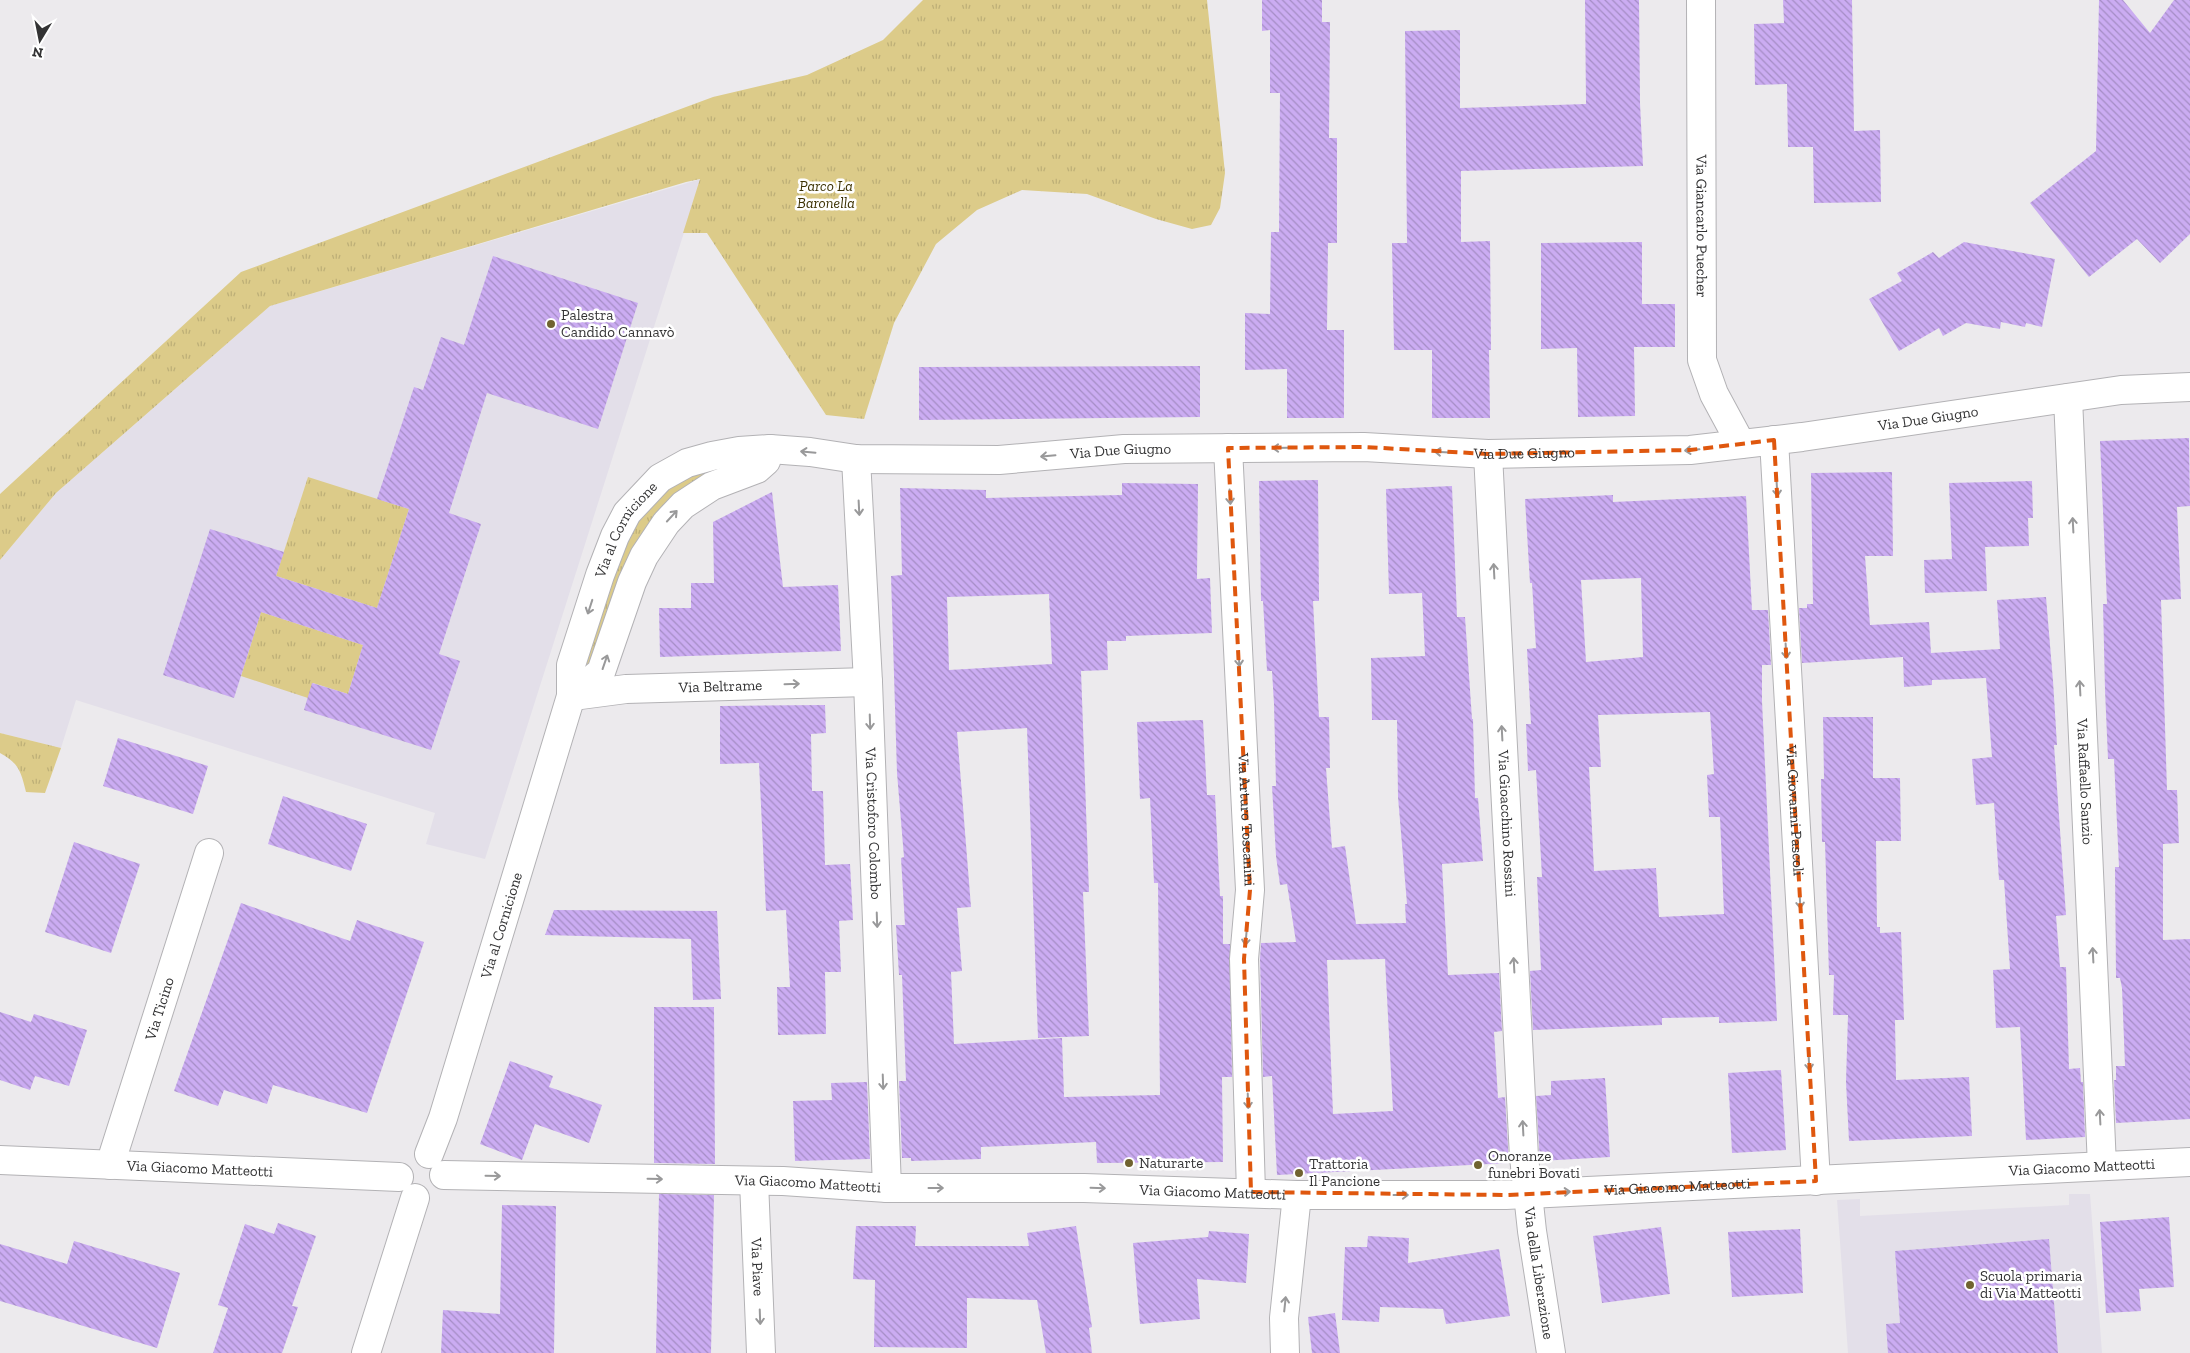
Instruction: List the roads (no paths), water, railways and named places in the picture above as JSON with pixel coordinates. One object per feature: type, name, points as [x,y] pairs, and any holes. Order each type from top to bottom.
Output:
[{"type":"street","name":"Via Giancarlo Puecher","points":[[1701,0],[1702,360],[1714,394],[1740,444]]},
{"type":"street","name":"Via Due Giugno","points":[[856,459],[999,460],[1124,449],[1364,447],[1488,454],[1690,450],[1774,440],[2121,390],[2190,387]]},
{"type":"street","name":"Via Raffaello Sanzio","points":[[2068,398],[2102,1166]]},
{"type":"street","name":"Via Giovanni Pascoli","points":[[1774,440],[1816,1181]]},
{"type":"street","name":"Via Arturo Toscanini","points":[[1228,448],[1250,890],[1244,959],[1251,1192]]},
{"type":"street","name":"Via al Cornicione","points":[[437,1164],[442,1118],[571,696],[571,665],[600,575],[615,536],[627,513],[660,478],[687,463],[739,451],[770,449],[810,452],[856,459]]},
{"type":"street","name":"Via al Cornicione","points":[[571,696],[601,672],[632,582],[644,556],[666,523],[683,505],[712,486],[757,469],[766,461],[770,449]]},
{"type":"street","name":"Via Gioacchino Rossini","points":[[1488,454],[1524,1157],[1528,1194]]},
{"type":"street","name":"Via Cristoforo Colombo","points":[[856,459],[868,682],[887,1188]]},
{"type":"street","name":"Via Beltrame","points":[[571,696],[626,689],[868,682]]},
{"type":"street","name":"Via Ticino","points":[[110,1165],[209,853]]},
{"type":"street","points":[[414,1154],[437,1164],[440,1188],[435,1193],[422,1198],[407,1188],[399,1170],[408,1157],[414,1154]]},
{"type":"street","name":"Via Giacomo Matteotti","points":[[0,1160],[110,1165],[407,1188]]},
{"type":"street","name":"Via Giacomo Matteotti","points":[[437,1164],[887,1188],[1084,1188],[1297,1195],[1528,1194],[2190,1162]]},
{"type":"street","name":"Via Piave","points":[[754,1180],[761,1353]]},
{"type":"street","points":[[366,1353],[407,1188]]},
{"type":"street","name":"Via della Liberazione","points":[[1528,1194],[1551,1353]]},
{"type":"street","points":[[1285,1353],[1284,1318],[1297,1195]]},
{"type":"place","name":"Palestra Candido Cannavò","points":[[551,324]]},
{"type":"place","name":"Naturarte","points":[[1129,1163]]},
{"type":"place","name":"Onoranze funebri Bovati","points":[[1478,1165]]},
{"type":"place","name":"Trattoria Il Pancione","points":[[1299,1173]]},
{"type":"place","name":"Scuola primaria di Via Matteotti","points":[[1970,1285]]},
{"type":"park label","name":"Parco La Baronella","points":[[826,194]]}]
